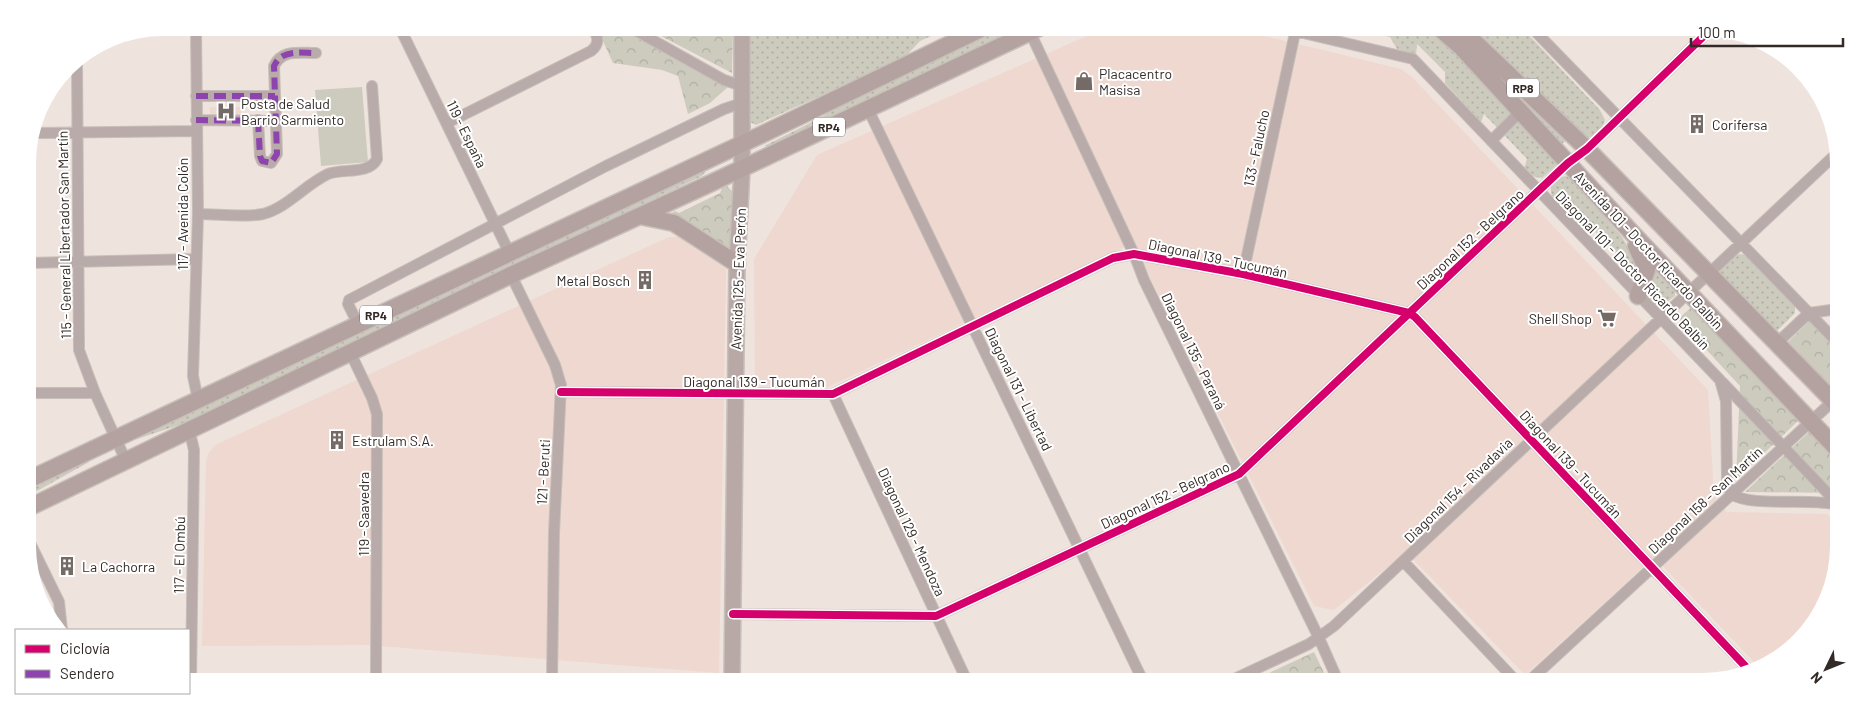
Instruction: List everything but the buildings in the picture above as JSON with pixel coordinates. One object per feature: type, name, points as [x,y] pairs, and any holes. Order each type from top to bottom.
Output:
[{"type":"main road","name":"RP4","points":[[36,476],[966,36]]},
{"type":"main road","name":"RP4","points":[[36,504],[511,275],[742,169],[1020,36]]},
{"type":"main road","name":"Avenida 101 - Doctor Ricardo Balbín","points":[[1448,36],[1462,48],[1688,293],[1830,441]]},
{"type":"main road","name":"Avenida 101 - Doctor Ricardo Balbín","points":[[1469,36],[1587,149],[1778,342],[1830,398]]},
{"type":"main road","points":[[640,216],[674,223],[737,264]]},
{"type":"main road","points":[[1633,234],[1647,270],[1638,296]]},
{"type":"street","name":"Diagonal 135 - Paraná","points":[[1037,36],[1144,280],[1334,672]]},
{"type":"street","name":"133 - Falucho","points":[[1243,274],[1293,36]]},
{"type":"street","name":"Diagonal 101 - Doctor Ricardo Balbín","points":[[1323,36],[1413,59],[1830,497]]},
{"type":"street","points":[[1540,36],[1830,334]]},
{"type":"street","name":"Diagonal 152 - Belgrano","points":[[733,614],[936,616],[1239,474],[1539,190],[1568,163],[1587,149],[1704,36]]},
{"type":"street","name":"117 - Avenida Colón","points":[[196,37],[198,214],[193,376],[198,400]]},
{"type":"street","name":"119 - España","points":[[404,37],[509,252]]},
{"type":"street","points":[[447,123],[591,51],[596,47],[598,41],[596,37]]},
{"type":"street","points":[[656,37],[724,80],[742,86]]},
{"type":"street","name":"Avenida 125 - Eva Perón","points":[[732,673],[737,264],[742,169],[742,37]]},
{"type":"street","points":[[258,120],[260,156],[262,161],[273,162],[277,154],[274,66],[281,56],[289,53],[316,53]]},
{"type":"street","name":"115 - General Libertador San Martín","points":[[77,71],[79,350],[95,393],[126,461]]},
{"type":"street","points":[[198,214],[266,213],[316,179],[332,173],[368,168],[374,164],[377,159],[372,86]]},
{"type":"street","points":[[196,96],[275,96]]},
{"type":"street","points":[[358,324],[349,300],[606,166],[724,109],[742,103]]},
{"type":"street","name":"Diagonal 131 - Libertad","points":[[868,109],[1139,672]]},
{"type":"street","points":[[1491,141],[1520,112]]},
{"type":"street","points":[[196,120],[275,121]]},
{"type":"street","points":[[40,133],[196,131]]},
{"type":"street","name":"Diagonal 154 - Rivadavia","points":[[1248,672],[1319,638],[1710,274],[1830,160]]},
{"type":"street","name":"Diagonal 139 - Tucumán","points":[[561,392],[832,394],[1103,261],[1134,254],[1243,274],[1409,313],[1744,665]]},
{"type":"street","points":[[37,263],[196,260]]},
{"type":"street","name":"121 - Beruti","points":[[511,275],[555,365],[561,392],[554,533],[552,673]]},
{"type":"street","points":[[1778,342],[1810,312],[1830,311]]},
{"type":"street","name":"119 - Saavedra","points":[[350,352],[372,398],[377,414],[376,673]]},
{"type":"street","points":[[1720,380],[1726,401],[1727,482],[1731,494]]},
{"type":"street","points":[[36,392],[95,393]]},
{"type":"street","name":"Diagonal 129 - Mendoza","points":[[832,394],[964,672]]},
{"type":"street","name":"Diagonal 158 - San Martín","points":[[1539,672],[1811,421],[1830,408]]},
{"type":"street","name":"117 - El Ombú","points":[[189,429],[194,450],[190,673]]},
{"type":"street","name":"Diagonal 101 - Doctor Ricardo Balbín","points":[[1731,494],[1745,500],[1824,501],[1830,503]]},
{"type":"street","points":[[38,558],[59,602],[61,620]]},
{"type":"street","points":[[1403,561],[1508,672]]},
{"type":"shaded area","points":[[1086,36],[1266,36],[1401,69],[1412,77],[1708,390],[1714,497],[1727,512],[1827,514],[1830,517],[1830,545],[1827,570],[1817,602],[1803,623],[1792,635],[1766,656],[1754,662],[1654,557],[1528,672],[1522,672],[1406,552],[1334,610],[1314,606],[1133,243],[828,387],[755,384],[754,259],[817,155]]},
{"type":"shaded area","name":"Posta de Salud Barrio Sarmiento","points":[[210,107],[241,107],[241,116],[210,115]]},
{"type":"shaded area","points":[[669,237],[678,237],[726,269],[719,673],[367,645],[202,646],[206,461],[209,452],[217,444]]},
{"type":"green space","points":[[930,36],[920,41],[904,58],[756,125],[746,120],[749,37]]},
{"type":"green space","points":[[983,36],[1001,36],[769,147],[764,146],[820,118],[846,101]]},
{"type":"green space","points":[[1386,36],[1437,36],[1451,47],[1559,163],[1542,178],[1529,175],[1524,169],[1527,159],[1484,114],[1481,122],[1445,83],[1445,72],[1417,44],[1416,55],[1397,49],[1390,37]]},
{"type":"green space","points":[[1454,36],[1462,36],[1565,141],[1562,144]]},
{"type":"green space","points":[[1477,36],[1530,36],[1600,110],[1605,120],[1604,123],[1595,134],[1586,138]]},
{"type":"green space","points":[[601,37],[638,37],[728,87],[710,103],[688,114],[678,76],[662,70],[613,63]]},
{"type":"green space","points":[[662,37],[733,37],[732,73]]},
{"type":"green space","points":[[362,87],[368,162],[321,166],[315,90]]},
{"type":"green space","points":[[700,172],[706,172],[702,176],[179,425],[134,440],[656,189]]},
{"type":"green space","points":[[1565,176],[1571,178],[1622,237],[1641,269],[1633,285],[1627,280],[1631,270],[1565,199],[1557,205],[1551,194],[1551,186],[1559,178]]},
{"type":"green space","points":[[727,186],[733,192],[732,248],[729,251],[673,217],[672,213],[675,211],[679,213],[720,193],[722,188]]},
{"type":"green space","points":[[1746,255],[1795,305],[1795,313],[1775,331],[1720,274],[1720,270],[1734,256]]},
{"type":"green space","points":[[1653,268],[1675,291],[1675,296],[1658,308],[1653,307],[1648,300],[1653,280]]},
{"type":"green space","points":[[1694,305],[1801,418],[1736,480],[1740,386],[1678,319]]},
{"type":"green space","points":[[1810,320],[1830,342],[1830,387],[1788,342]]},
{"type":"green space","points":[[1811,430],[1830,451],[1830,493],[1745,492]]},
{"type":"green space","points":[[89,459],[89,462],[36,492],[36,485]]},
{"type":"green space","points":[[1314,652],[1324,672],[1271,672]]},
{"type":"marked path","points":[[258,120],[260,156],[262,161],[271,163],[277,154],[274,66],[286,54],[316,53]]},
{"type":"marked path","points":[[196,96],[275,96]]},
{"type":"marked path","points":[[196,120],[275,121]]},
{"type":"cycle path","points":[[733,614],[936,616],[1239,474],[1568,163],[1587,149],[1704,36]]},
{"type":"cycle path","points":[[561,392],[833,394],[1113,258],[1134,254],[1243,274],[1409,313],[1415,317],[1744,665]]},
{"type":"place","name":"Placacentro Masisa","points":[[1084,81]]},
{"type":"place","name":"Posta de Salud Barrio Sarmiento","points":[[226,111]]},
{"type":"place","name":"Corifersa","points":[[1697,124]]},
{"type":"place","name":"Metal Bosch","points":[[645,280]]},
{"type":"place","name":"Shell Shop","points":[[1607,318]]},
{"type":"place","name":"Estrulam S.A.","points":[[337,440]]},
{"type":"place","name":"La Cachorra","points":[[67,566]]}]
